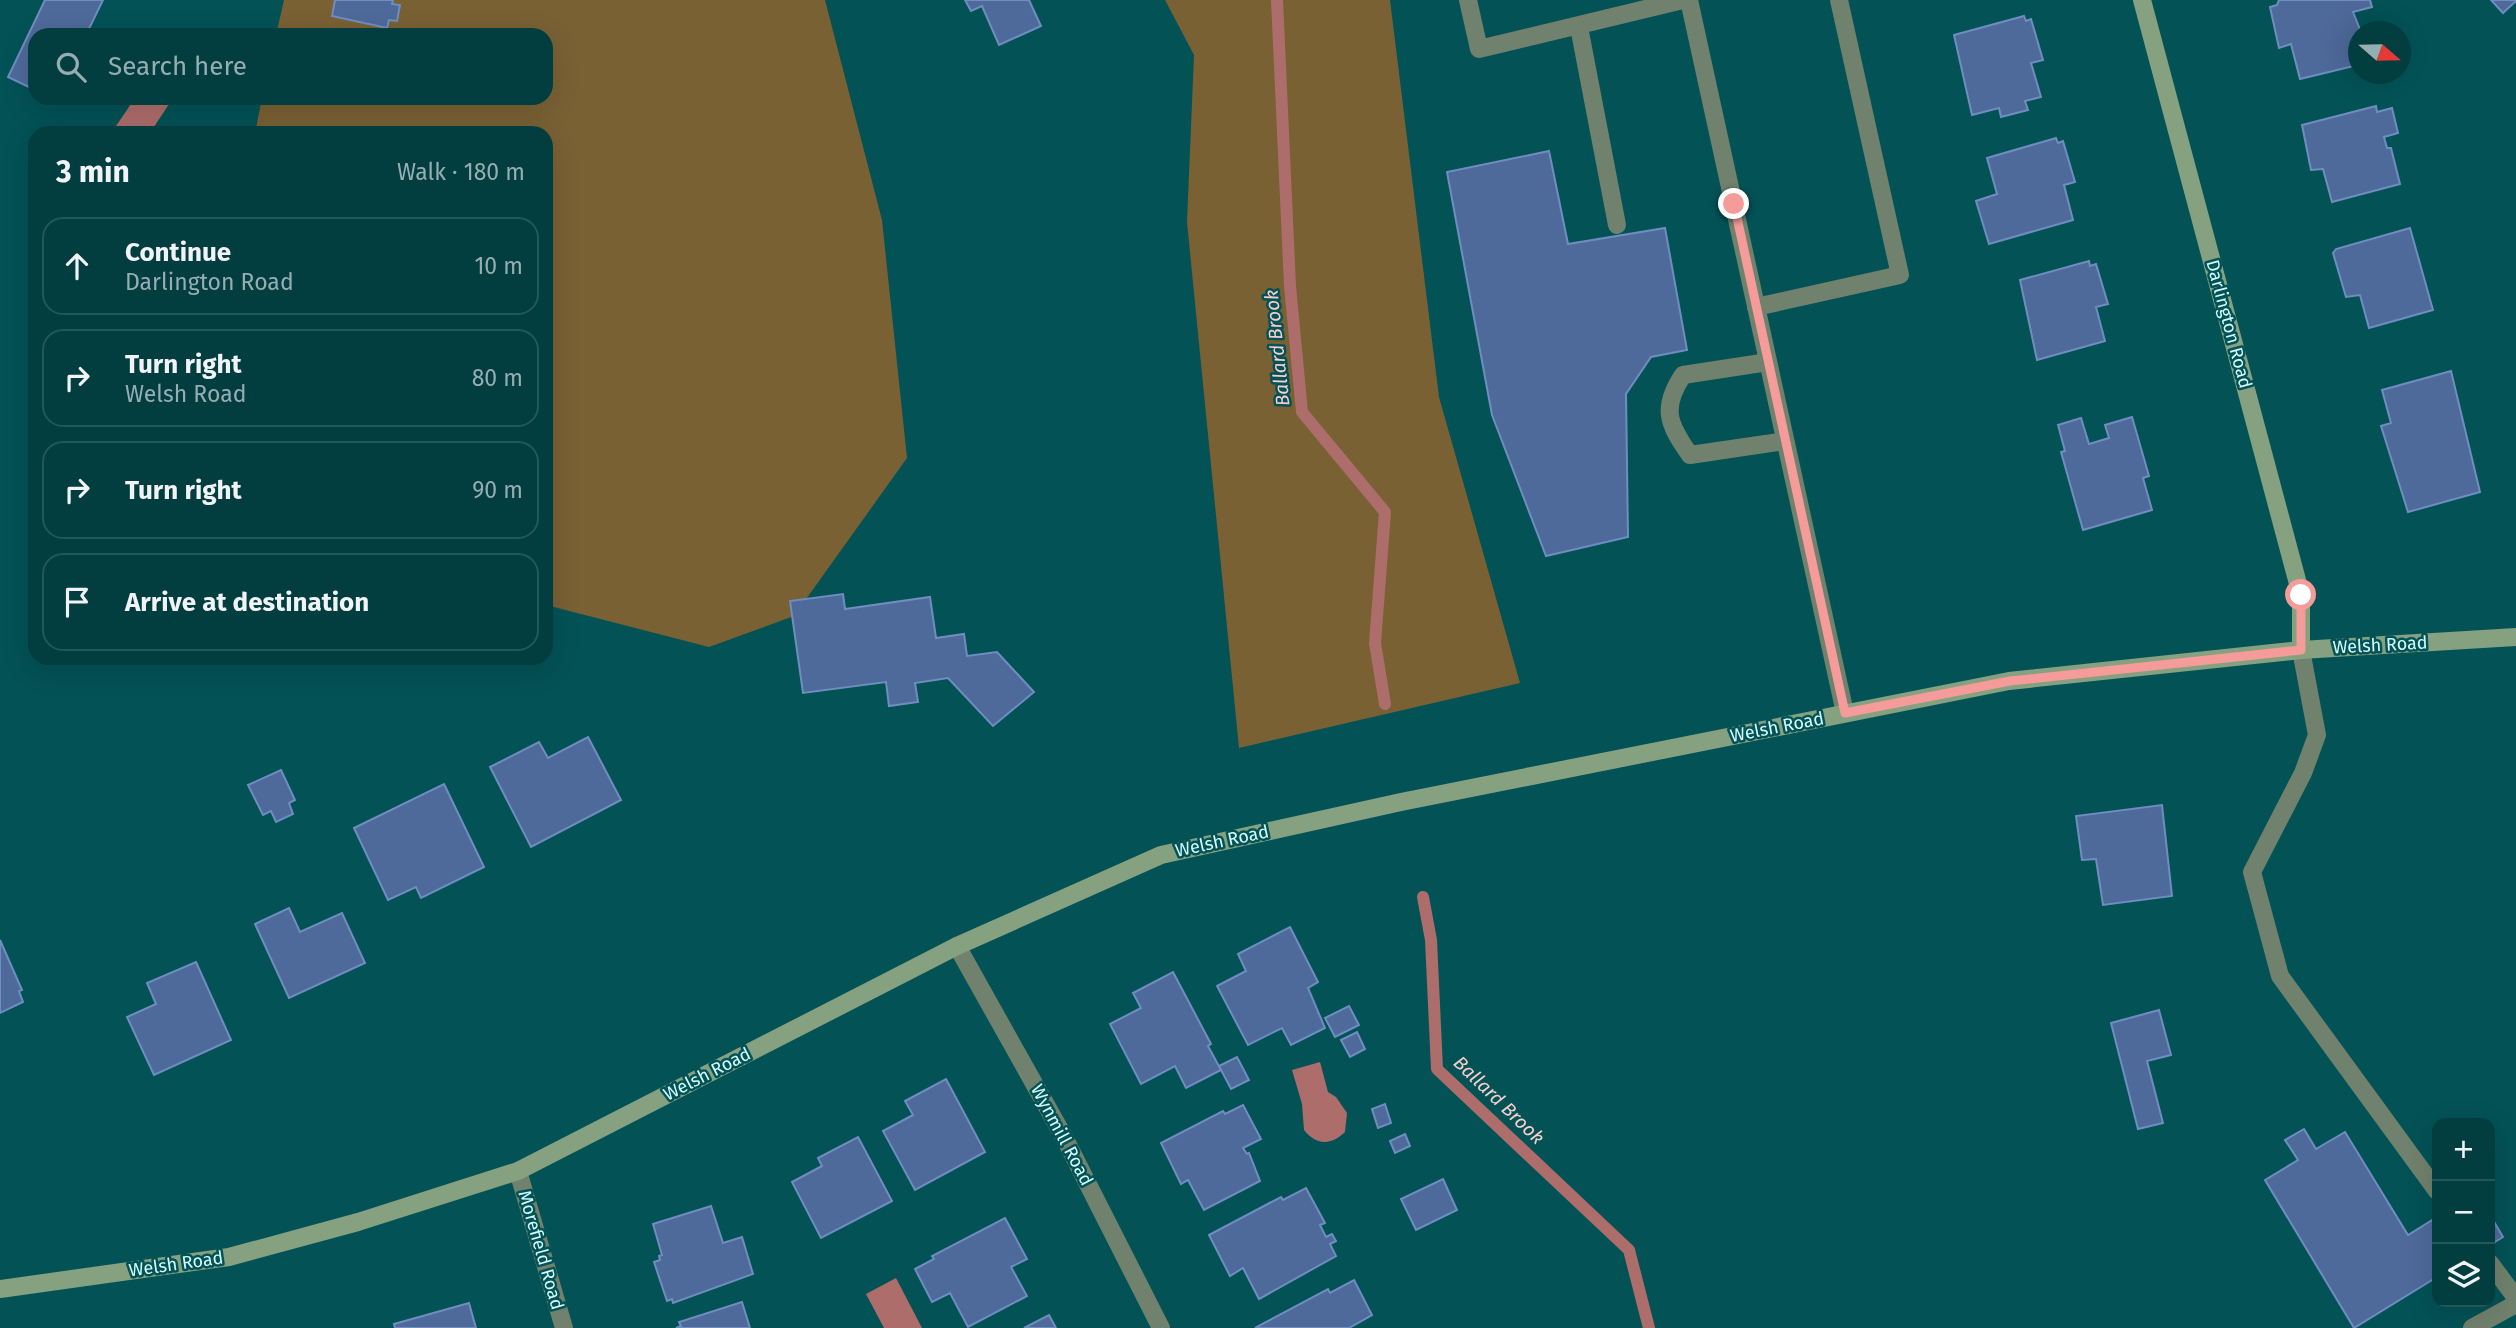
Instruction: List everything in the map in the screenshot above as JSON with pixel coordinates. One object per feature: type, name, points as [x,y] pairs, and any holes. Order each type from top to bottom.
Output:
[{"type":"main road","name":"Darlington Road","points":[[2142,0],[2301,595],[2301,650]]},
{"type":"main road","name":"Welsh Road","points":[[0,1289],[229,1257],[358,1222],[519,1171],[957,946],[1161,855],[1401,802],[2010,681],[2301,650],[2516,637]]},
{"type":"street","points":[[1468,0],[1479,49],[1683,0]]},
{"type":"street","points":[[1689,0],[1845,713]]},
{"type":"street","points":[[1756,307],[1900,275],[1839,0]]},
{"type":"street","points":[[1579,27],[1617,225]]},
{"type":"street","points":[[1768,362],[1683,375],[1669,396],[1672,430],[1690,455],[1786,441]]},
{"type":"street","points":[[2301,650],[2317,735],[2303,773],[2252,872],[2280,976],[2432,1184]]},
{"type":"street","name":"Wynmill Road","points":[[957,946],[1065,1137],[1161,1328]]},
{"type":"street","name":"Morefield Road","points":[[519,1171],[564,1328]]},
{"type":"street","points":[[2495,1270],[2516,1298]]},
{"type":"street","points":[[2472,1328],[2516,1304]]},
{"type":"shaded area","points":[[284,0],[825,0],[882,220],[907,458],[794,616],[709,647],[553,607],[553,126],[256,126],[261,105],[553,105],[553,28],[278,28]]},
{"type":"shaded area","points":[[1165,0],[1390,0],[1439,397],[1520,683],[1239,748],[1187,222],[1194,55]]},
{"type":"shaded area","points":[[130,105],[168,105],[155,126],[116,126]]},
{"type":"shaded area","points":[[1320,1062],[1328,1092],[1336,1097],[1347,1113],[1345,1132],[1334,1140],[1324,1142],[1314,1139],[1304,1130],[1302,1104],[1292,1070]]},
{"type":"shaded area","points":[[896,1278],[922,1328],[884,1328],[866,1294]]},
{"type":"building","points":[[45,0],[103,0],[89,28],[32,28]]},
{"type":"building","points":[[335,0],[393,0],[392,4],[400,5],[397,21],[389,20],[387,28],[332,16]]},
{"type":"building","points":[[965,0],[1029,0],[1041,26],[999,45],[982,6],[971,11]]},
{"type":"building","points":[[2279,0],[2370,0],[2372,7],[2353,12],[2357,21],[2348,21],[2348,67],[2300,79],[2291,44],[2279,48],[2270,7],[2277,5]]},
{"type":"building","points":[[2491,0],[2516,0],[2516,1],[2503,13]]},
{"type":"building","points":[[2024,16],[2026,21],[2031,19],[2043,60],[2031,63],[2041,97],[2025,101],[2028,110],[2001,117],[1999,108],[1972,115],[1954,35]]},
{"type":"building","points":[[28,35],[28,87],[8,77]]},
{"type":"building","points":[[2376,106],[2377,112],[2392,108],[2398,133],[2384,137],[2387,148],[2391,148],[2400,184],[2332,202],[2323,169],[2311,170],[2302,125]]},
{"type":"building","points":[[2056,138],[2058,143],[2063,141],[2075,182],[2064,185],[2073,220],[1989,244],[1976,201],[1997,194],[1987,158]]},
{"type":"building","points":[[1549,151],[1568,244],[1665,228],[1687,350],[1651,357],[1626,394],[1628,537],[1546,556],[1492,415],[1447,172]]},
{"type":"building","points":[[2410,228],[2433,310],[2369,328],[2360,295],[2346,297],[2333,253],[2336,249]]},
{"type":"building","points":[[2089,261],[2090,266],[2096,264],[2108,304],[2096,307],[2105,341],[2037,360],[2020,280]]},
{"type":"building","points":[[2451,371],[2480,492],[2408,512],[2381,426],[2391,423],[2382,390]]},
{"type":"building","points":[[2132,417],[2149,476],[2143,478],[2152,510],[2083,530],[2061,452],[2065,451],[2058,425],[2081,418],[2089,444],[2109,438],[2105,425]]},
{"type":"building","points":[[843,594],[845,609],[930,597],[936,638],[964,634],[967,656],[997,652],[1034,692],[993,726],[948,678],[915,683],[918,702],[889,706],[886,682],[803,693],[790,601]]},
{"type":"building","points":[[588,737],[621,800],[531,847],[490,767],[539,742],[548,758]]},
{"type":"building","points":[[281,770],[295,800],[289,803],[293,814],[276,822],[271,811],[263,815],[248,785]]},
{"type":"building","points":[[444,784],[484,867],[421,898],[416,887],[388,900],[354,828]]},
{"type":"building","points":[[2162,805],[2172,896],[2103,905],[2096,859],[2082,860],[2076,816]]},
{"type":"building","points":[[289,908],[300,932],[342,913],[365,963],[289,998],[255,924]]},
{"type":"building","points":[[1290,927],[1318,982],[1308,988],[1325,1028],[1291,1045],[1282,1028],[1248,1045],[1217,986],[1246,971],[1238,954]]},
{"type":"building","points":[[0,940],[22,990],[19,991],[23,1002],[0,1013]]},
{"type":"building","points":[[196,962],[231,1040],[154,1075],[127,1017],[156,1004],[147,983]]},
{"type":"building","points":[[1173,972],[1211,1044],[1208,1046],[1221,1070],[1186,1088],[1175,1066],[1141,1084],[1110,1024],[1141,1008],[1133,993]]},
{"type":"building","points":[[1349,1006],[1359,1025],[1335,1037],[1325,1018]]},
{"type":"building","points":[[2159,1010],[2171,1055],[2147,1061],[2163,1123],[2138,1129],[2111,1023]]},
{"type":"building","points":[[1357,1032],[1365,1049],[1350,1057],[1341,1040]]},
{"type":"building","points":[[1237,1057],[1249,1080],[1231,1089],[1219,1066]]},
{"type":"building","points":[[946,1079],[985,1152],[915,1190],[883,1131],[913,1115],[905,1101]]},
{"type":"building","points":[[1385,1104],[1391,1123],[1378,1128],[1372,1109]]},
{"type":"building","points":[[1243,1105],[1261,1139],[1243,1148],[1249,1153],[1260,1181],[1204,1210],[1188,1180],[1181,1184],[1161,1143],[1223,1111],[1225,1114]]},
{"type":"building","points":[[2304,1129],[2316,1149],[2345,1132],[2408,1235],[2432,1220],[2432,1280],[2354,1328],[2265,1180],[2298,1160],[2285,1140]]},
{"type":"building","points":[[1405,1134],[1410,1146],[1395,1153],[1390,1141]]},
{"type":"building","points":[[858,1137],[892,1201],[821,1238],[792,1182],[822,1166],[818,1158]]},
{"type":"building","points":[[1443,1179],[1457,1210],[1416,1230],[1401,1199]]},
{"type":"building","points":[[1306,1188],[1325,1223],[1320,1225],[1326,1237],[1332,1234],[1336,1241],[1330,1244],[1336,1256],[1259,1299],[1243,1268],[1230,1276],[1209,1235],[1281,1197],[1283,1200]]},
{"type":"building","points":[[711,1206],[723,1243],[742,1237],[753,1274],[673,1303],[672,1299],[667,1301],[654,1262],[660,1260],[659,1256],[662,1255],[653,1224]]},
{"type":"building","points":[[1005,1218],[1027,1259],[1011,1267],[1027,1296],[968,1327],[950,1293],[932,1302],[915,1269],[934,1259],[932,1256]]},
{"type":"building","points":[[2495,1223],[2503,1237],[2495,1242]]},
{"type":"building","points":[[1354,1280],[1372,1315],[1349,1328],[1255,1328],[1328,1289],[1330,1293]]},
{"type":"building","points":[[742,1302],[750,1328],[676,1328],[681,1326],[679,1322]]},
{"type":"building","points":[[469,1303],[476,1328],[395,1328],[394,1324]]},
{"type":"building","points":[[1049,1315],[1056,1328],[1024,1328]]},
{"type":"waterway","name":"Ballard Brook","points":[[1277,0],[1290,286],[1302,412],[1385,512],[1375,643],[1385,704]]},
{"type":"waterway","name":"Ballard Brook","points":[[1423,897],[1431,940],[1437,1069],[1629,1250],[1649,1328]]},
{"type":"route","points":[[1734,204],[1845,713],[2010,681],[2301,650],[2301,595]]}]
